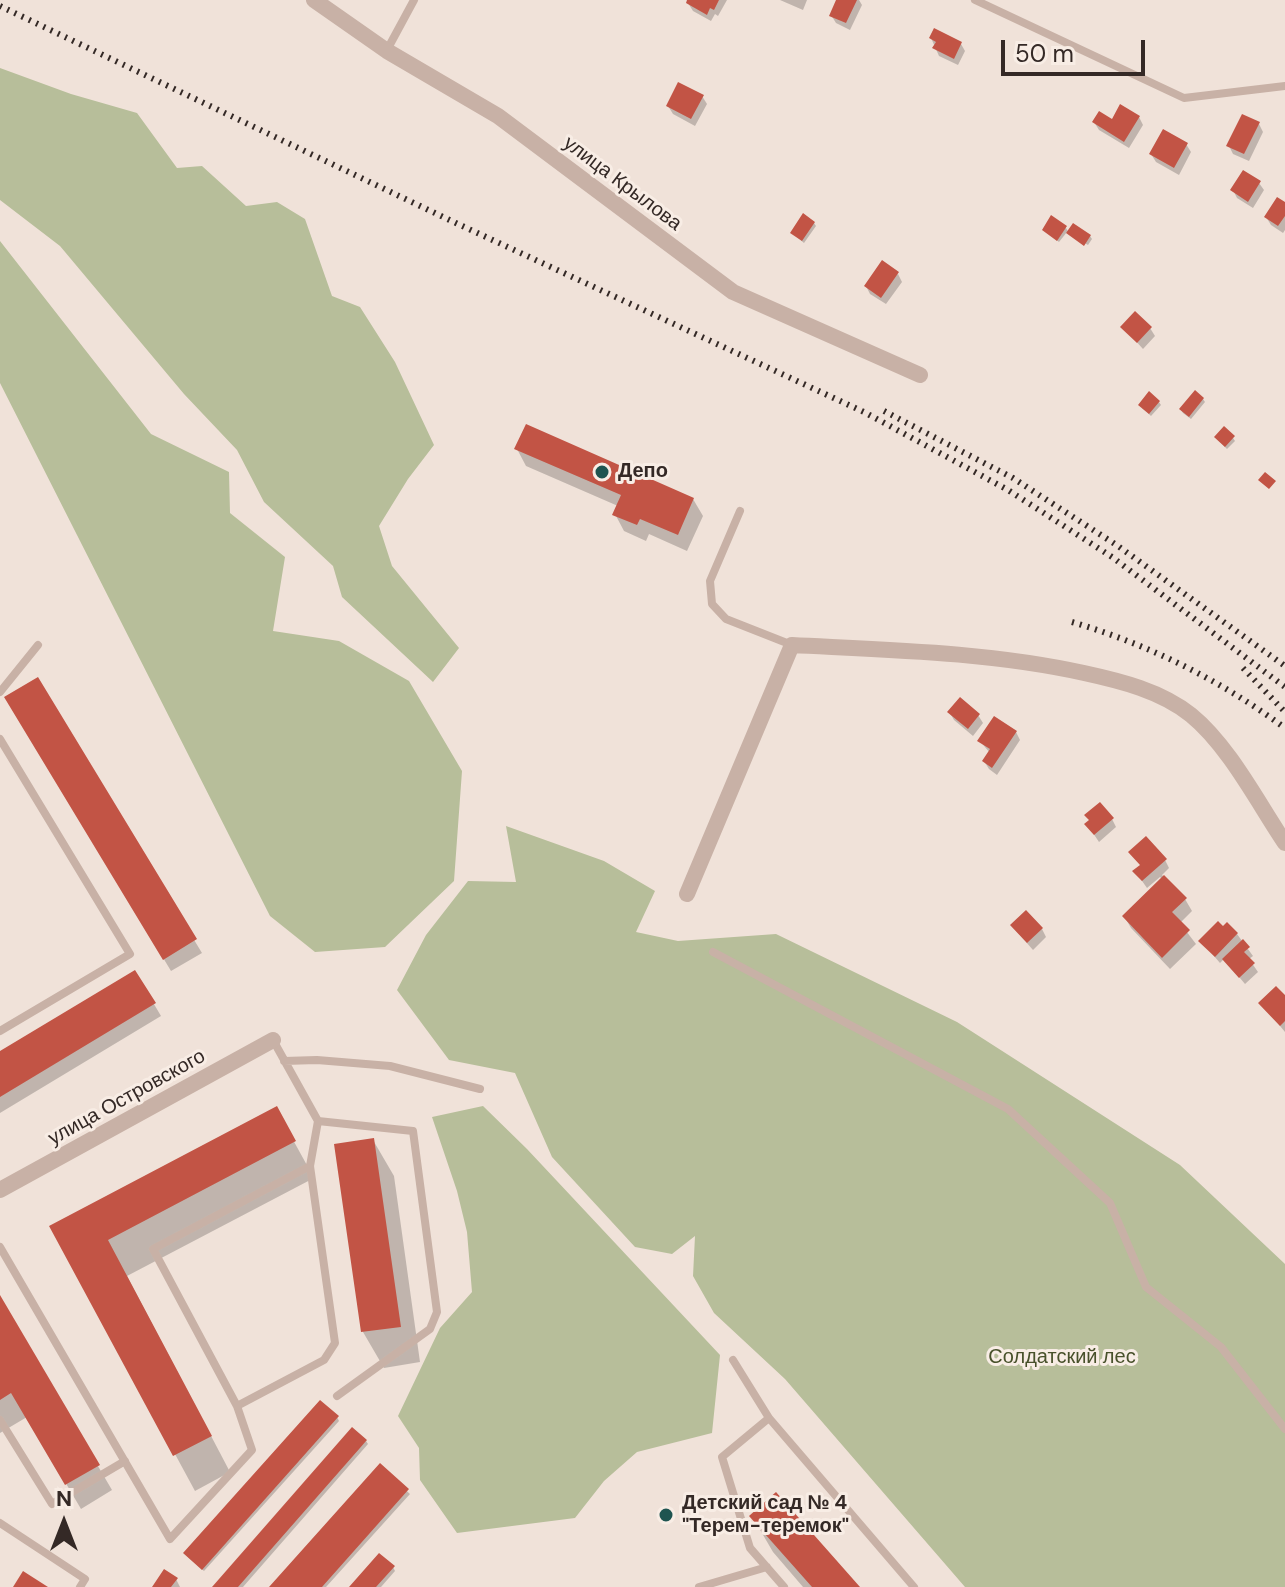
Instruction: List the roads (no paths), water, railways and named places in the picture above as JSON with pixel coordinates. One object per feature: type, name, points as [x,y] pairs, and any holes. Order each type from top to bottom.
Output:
[{"type":"street","name":"улица Крылова","points":[[314,0],[387,51],[498,116],[733,292],[920,375]]},
{"type":"street","points":[[687,894],[792,645],[985,656],[1113,680],[1157,695],[1192,716],[1223,751],[1285,843]]},
{"type":"street","name":"улица Островского","points":[[0,1190],[273,1040]]},
{"type":"lane","points":[[387,51],[414,0]]},
{"type":"lane","points":[[975,0],[1184,98],[1285,86]]},
{"type":"lane","points":[[740,511],[710,581],[712,604],[726,619],[792,645]]},
{"type":"lane","points":[[0,692],[38,645]]},
{"type":"lane","points":[[0,739],[130,954],[0,1031]]},
{"type":"lane","points":[[713,952],[1008,1109],[1110,1203],[1146,1287],[1221,1347],[1285,1429]]},
{"type":"lane","points":[[237,1406],[324,1360],[335,1343],[310,1166],[318,1121],[273,1040]]},
{"type":"lane","points":[[284,1061],[317,1060],[390,1066],[480,1089]]},
{"type":"lane","points":[[318,1121],[413,1131],[437,1312],[430,1329],[337,1396]]},
{"type":"lane","points":[[0,1247],[170,1539],[252,1450],[237,1406],[153,1249],[310,1166]]},
{"type":"lane","points":[[733,1360],[769,1418],[914,1587]]},
{"type":"lane","points":[[769,1418],[722,1457],[750,1548],[784,1587]]},
{"type":"lane","points":[[0,1420],[52,1504],[125,1461]]},
{"type":"lane","points":[[0,1523],[85,1579],[80,1587]]},
{"type":"lane","points":[[699,1587],[729,1583],[767,1567]]},
{"type":"railway","points":[[0,6],[458,224],[864,412],[1008,490],[1112,557],[1285,687]]},
{"type":"railway","points":[[884,411],[1013,478],[1118,546],[1285,666]]},
{"type":"railway","points":[[1072,622],[1157,653],[1210,679],[1285,728]]},
{"type":"railway","points":[[1243,668],[1285,712]]},
{"type":"place","name":"Депо","points":[[602,472]]},
{"type":"place","name":"Детский сад № 4 \"Терем-теремок\"","points":[[666,1515]]},
{"type":"park label","name":"Солдатский лес","points":[[1062,1358]]}]
